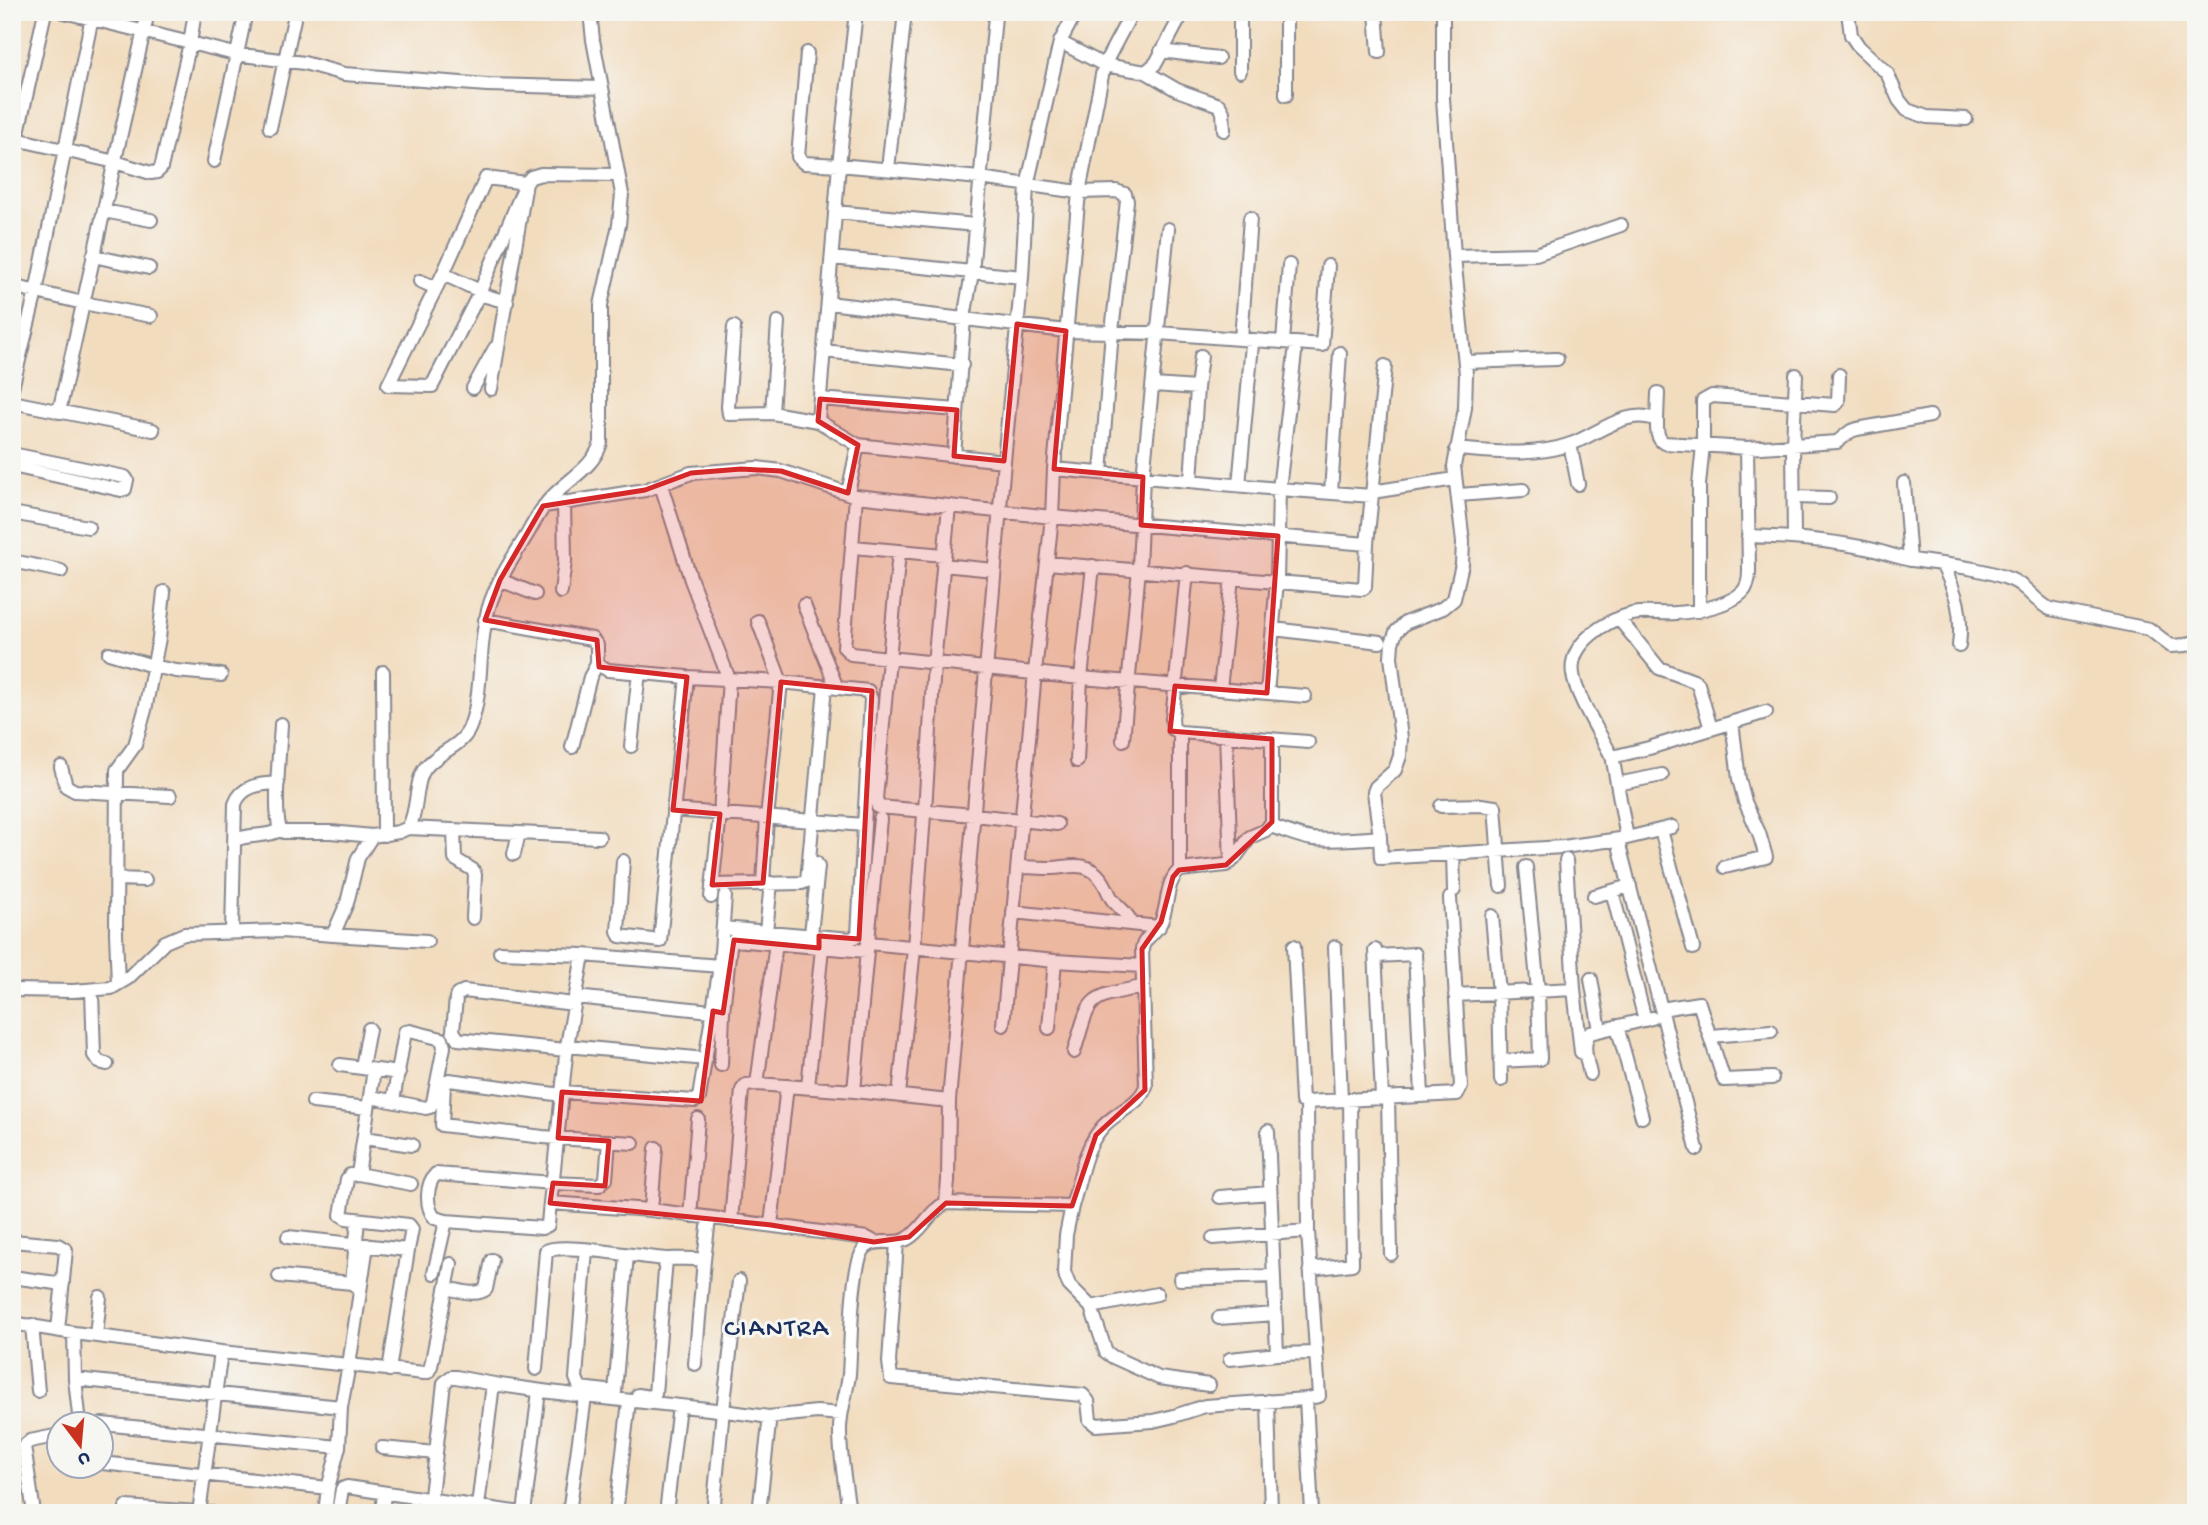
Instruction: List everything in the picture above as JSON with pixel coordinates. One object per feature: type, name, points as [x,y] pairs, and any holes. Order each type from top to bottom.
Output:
[{"type":"street","points":[[12,159],[14,139],[45,12]]},
{"type":"street","points":[[64,12],[93,15],[235,54],[314,65],[344,74],[487,85],[603,88]]},
{"type":"street","points":[[59,412],[148,12]]},
{"type":"street","points":[[14,139],[151,173],[157,172],[161,168],[195,12]]},
{"type":"street","points":[[214,161],[246,12]]},
{"type":"street","points":[[408,828],[426,767],[456,745],[471,726],[478,698],[485,620],[500,580],[543,506],[588,466],[601,443],[601,305],[620,219],[622,194],[590,12]]},
{"type":"street","points":[[818,421],[839,165],[856,12]]},
{"type":"street","points":[[888,169],[905,12]]},
{"type":"street","points":[[946,1203],[949,1101],[1022,277],[1027,186],[1060,42],[1076,12]]},
{"type":"street","points":[[1003,1025],[1052,517],[1079,192],[1104,65],[1132,12]]},
{"type":"street","points":[[1146,72],[1155,65],[1183,12]]},
{"type":"street","points":[[1240,12],[1240,71]]},
{"type":"street","points":[[1286,12],[1286,95]]},
{"type":"street","points":[[1376,12],[1380,52]]},
{"type":"street","points":[[1443,12],[1443,98],[1454,256],[1465,362],[1465,408],[1454,466],[1463,541],[1462,564],[1454,600],[1443,608],[1405,623],[1396,632],[1392,643],[1391,657],[1401,738],[1397,765],[1374,792],[1381,858],[1563,847],[1623,839],[1667,828],[1693,948]]},
{"type":"street","points":[[1848,12],[1852,35],[1859,47],[1887,74],[1899,100],[1908,110],[1927,117],[1966,119]]},
{"type":"street","points":[[12,388],[36,292],[93,15]]},
{"type":"street","points":[[954,456],[964,318],[972,272],[995,16]]},
{"type":"street","points":[[270,128],[294,19]]},
{"type":"street","points":[[1060,42],[1104,65],[1146,72],[1177,90],[1219,105],[1223,112],[1224,130]]},
{"type":"street","points":[[1161,51],[1217,58]]},
{"type":"street","points":[[807,53],[798,158],[804,163],[980,178],[1079,192],[1116,191],[1125,194],[1101,473]]},
{"type":"street","points":[[526,183],[486,178],[443,274],[388,385],[432,386],[479,292],[531,177],[541,174],[618,175]]},
{"type":"street","points":[[492,389],[526,183]]},
{"type":"street","points":[[104,211],[151,220]]},
{"type":"street","points":[[835,212],[976,225]]},
{"type":"street","points":[[1239,485],[1250,218]]},
{"type":"street","points":[[1454,256],[1536,254],[1621,225]]},
{"type":"street","points":[[1123,740],[1139,569],[1143,477],[1168,229]]},
{"type":"street","points":[[93,256],[149,268]]},
{"type":"street","points":[[832,258],[1022,277]]},
{"type":"street","points":[[1283,342],[1289,265]]},
{"type":"street","points":[[828,303],[1066,331],[1159,333],[1246,342],[1322,345],[1328,266]]},
{"type":"street","points":[[443,274],[507,302]]},
{"type":"street","points":[[420,281],[436,288]]},
{"type":"street","points":[[12,286],[152,316]]},
{"type":"street","points":[[772,414],[778,322]]},
{"type":"street","points":[[734,327],[728,412],[733,415],[772,414],[818,421],[858,445],[1004,461]]},
{"type":"street","points":[[473,388],[501,337]]},
{"type":"street","points":[[822,351],[961,365]]},
{"type":"street","points":[[1267,693],[1277,581],[1279,489],[1295,353]]},
{"type":"street","points":[[1331,493],[1340,353]]},
{"type":"street","points":[[1191,481],[1201,356]]},
{"type":"street","points":[[1465,362],[1557,359]]},
{"type":"street","points":[[1047,563],[1362,589],[1365,587],[1385,366]]},
{"type":"street","points":[[1794,537],[1793,444],[1796,375]]},
{"type":"street","points":[[1699,611],[1699,485],[1703,402],[1707,397],[1713,396],[1837,404],[1839,375]]},
{"type":"street","points":[[1154,384],[1197,388]]},
{"type":"street","points":[[1658,393],[1657,431],[1663,443],[1747,448],[1837,442],[1857,429],[1930,416]]},
{"type":"street","points":[[820,399],[957,410]]},
{"type":"street","points":[[12,402],[153,430]]},
{"type":"street","points":[[1456,449],[1515,453],[1544,450],[1570,444],[1636,416],[1646,415],[1657,420]]},
{"type":"street","points":[[1570,444],[1578,484]]},
{"type":"street","points":[[858,445],[852,495],[853,547],[845,648],[850,654],[1082,678],[1305,696]]},
{"type":"street","points":[[1747,448],[1749,579],[1746,587],[1735,599],[1699,611],[1674,614],[1643,613],[1619,619],[1588,637],[1576,655],[1573,675],[1580,695],[1612,757],[1766,712]]},
{"type":"street","points":[[12,454],[95,477],[12,466]]},
{"type":"street","points":[[543,506],[645,491],[691,473],[757,468],[781,471],[852,495],[1052,517],[1367,544]]},
{"type":"street","points":[[1054,469],[1331,493],[1372,494],[1455,479]]},
{"type":"street","points":[[1904,483],[1910,560]]},
{"type":"street","points":[[661,485],[691,580],[729,679],[720,814],[711,891],[767,883],[805,883],[808,878],[831,688],[804,605]]},
{"type":"street","points":[[1459,495],[1523,491]]},
{"type":"street","points":[[1794,497],[1829,498]]},
{"type":"street","points":[[561,592],[565,561],[564,502]]},
{"type":"street","points":[[900,1096],[949,506]]},
{"type":"street","points":[[12,513],[88,527]]},
{"type":"street","points":[[1748,536],[1794,537],[1871,550],[1910,560],[1978,570],[2014,581],[2026,588],[2040,604],[2050,609],[2149,629],[2171,646],[2186,645],[2196,640]]},
{"type":"street","points":[[853,547],[899,552],[994,570]]},
{"type":"street","points":[[899,552],[877,804],[881,808],[924,813],[974,815],[1057,824]]},
{"type":"street","points":[[12,561],[61,571]]},
{"type":"street","points":[[1942,564],[1958,604],[1961,627],[1959,646]]},
{"type":"street","points":[[1077,761],[1093,566]]},
{"type":"street","points":[[1187,573],[1171,725],[1173,729],[1180,732],[1308,742]]},
{"type":"street","points":[[1220,689],[1232,578]]},
{"type":"street","points":[[500,580],[536,594]]},
{"type":"street","points":[[118,984],[118,768],[135,745],[145,710],[159,638],[164,592]]},
{"type":"street","points":[[1619,619],[1659,668],[1698,684],[1711,729]]},
{"type":"street","points":[[485,620],[592,639],[597,645],[597,664],[590,677],[572,747]]},
{"type":"street","points":[[758,621],[782,682],[767,818],[766,931]]},
{"type":"street","points":[[1274,629],[1380,642]]},
{"type":"street","points":[[109,653],[153,666],[221,675]]},
{"type":"street","points":[[597,664],[611,671],[782,682],[866,691],[871,696],[859,933],[851,939],[776,943],[736,939],[731,944],[699,1098],[695,1101],[562,1094],[453,1080],[444,1085],[444,1126],[633,1143]]},
{"type":"street","points":[[333,935],[347,903],[358,858],[378,836],[383,672]]},
{"type":"street","points":[[631,746],[639,672]]},
{"type":"street","points":[[623,860],[618,931],[620,936],[660,941],[687,677]]},
{"type":"street","points":[[1725,867],[1766,857],[1739,779],[1732,722]]},
{"type":"street","points":[[280,830],[278,783],[281,724]]},
{"type":"street","points":[[1180,732],[1180,870]]},
{"type":"street","points":[[1226,735],[1231,862]]},
{"type":"street","points":[[1209,1384],[1159,1378],[1110,1355],[1105,1349],[1091,1307],[1069,1285],[1064,1272],[1066,1235],[1087,1153],[1096,1135],[1109,1119],[1138,1100],[1144,1090],[1143,942],[1159,927],[1172,877],[1180,870],[1231,862],[1250,837],[1270,826],[1272,740]]},
{"type":"street","points":[[1613,761],[1630,886],[1697,1149]]},
{"type":"street","points":[[61,767],[65,784],[70,789],[170,796]]},
{"type":"street","points":[[1617,784],[1662,775]]},
{"type":"street","points":[[232,932],[234,808],[239,795],[248,789],[261,784],[278,783]]},
{"type":"street","points":[[1441,806],[1495,807],[1501,886]]},
{"type":"street","points":[[673,810],[864,825]]},
{"type":"street","points":[[855,1091],[880,818]]},
{"type":"street","points":[[1270,826],[1312,839],[1380,837]]},
{"type":"street","points":[[235,840],[246,835],[271,835],[280,830],[378,836],[408,828],[599,837]]},
{"type":"street","points":[[454,831],[455,858],[473,870],[475,875],[473,918]]},
{"type":"street","points":[[514,854],[519,833]]},
{"type":"street","points":[[1294,946],[1302,1101],[1457,1094],[1461,1086],[1455,995],[1453,853]]},
{"type":"street","points":[[1566,860],[1581,1052]]},
{"type":"street","points":[[808,1087],[818,941],[813,897],[818,865],[810,863]]},
{"type":"street","points":[[1018,867],[1084,866],[1102,880],[1113,900],[1129,916],[1132,924]]},
{"type":"street","points":[[1500,1061],[1540,1059],[1538,991],[1526,867]]},
{"type":"street","points":[[117,879],[145,880]]},
{"type":"street","points":[[1594,896],[1630,886]]},
{"type":"street","points":[[1612,891],[1645,1020]]},
{"type":"street","points":[[721,1065],[718,1012],[725,896]]},
{"type":"street","points":[[1013,912],[1159,927]]},
{"type":"street","points":[[1492,916],[1499,993],[1501,1080]]},
{"type":"street","points":[[723,928],[766,931],[868,947],[914,948],[1142,966]]},
{"type":"street","points":[[12,990],[105,990],[118,984],[156,949],[173,937],[184,934],[281,931],[427,941]]},
{"type":"street","points":[[757,1084],[776,943]]},
{"type":"street","points":[[1310,1269],[1352,1264],[1335,947]]},
{"type":"street","points":[[500,952],[720,966]]},
{"type":"street","points":[[1391,1254],[1376,953],[1415,954],[1422,1096]]},
{"type":"street","points":[[583,956],[567,1048],[558,1138],[553,1183],[550,1203],[548,1225],[544,1228],[446,1221],[435,1218],[429,1210],[428,1195],[435,1174],[553,1183],[596,1186],[606,1178],[609,1141]]},
{"type":"street","points":[[1049,1028],[1055,961]]},
{"type":"street","points":[[1591,979],[1600,1030]]},
{"type":"street","points":[[1074,1052],[1093,1000],[1108,993],[1142,987]]},
{"type":"street","points":[[1455,995],[1574,989]]},
{"type":"street","points":[[92,991],[94,1055],[99,1062],[107,1064]]},
{"type":"street","points":[[706,1059],[458,1039],[453,1031],[456,998],[464,991],[718,1012]]},
{"type":"street","points":[[1590,1074],[1585,1050],[1585,1040],[1590,1032],[1645,1020],[1662,1012],[1699,1003],[1724,1080],[1772,1078]]},
{"type":"street","points":[[1617,1026],[1642,1116]]},
{"type":"street","points":[[358,1174],[369,1102],[369,1029]]},
{"type":"street","points":[[1711,1037],[1771,1031]]},
{"type":"street","points":[[313,1102],[393,1101],[426,1108],[432,1106],[444,1047],[442,1039],[405,1032],[393,1101]]},
{"type":"street","points":[[340,1065],[399,1073]]},
{"type":"street","points":[[731,1221],[742,1090],[746,1085],[808,1087],[949,1101]]},
{"type":"street","points":[[771,1225],[787,1086]]},
{"type":"street","points":[[897,1242],[889,1362],[891,1378],[1083,1395],[1088,1401],[1090,1420],[1096,1425],[1153,1421],[1205,1406],[1319,1396],[1308,1231],[1307,1102]]},
{"type":"street","points":[[690,1216],[698,1119]]},
{"type":"street","points":[[1268,1131],[1277,1354]]},
{"type":"street","points":[[365,1138],[412,1146]]},
{"type":"street","points":[[651,1210],[656,1147]]},
{"type":"street","points":[[389,1370],[412,1229],[410,1225],[342,1217],[341,1212],[348,1177],[358,1174],[411,1184]]},
{"type":"street","points":[[1220,1197],[1270,1193]]},
{"type":"street","points":[[550,1203],[651,1210],[867,1238],[874,1242],[897,1242],[909,1237],[932,1212],[946,1203],[1072,1206]]},
{"type":"street","points":[[695,1364],[709,1219]]},
{"type":"street","points":[[325,1513],[328,1488],[340,1447],[341,1407],[349,1365],[361,1244],[358,1220]]},
{"type":"street","points":[[434,1273],[446,1221]]},
{"type":"street","points":[[1213,1238],[1308,1231]]},
{"type":"street","points":[[288,1237],[408,1250]]},
{"type":"street","points":[[12,1241],[64,1247],[67,1253],[58,1330]]},
{"type":"street","points":[[849,1513],[839,1435],[849,1373],[850,1331],[857,1275],[864,1249],[874,1242]]},
{"type":"street","points":[[536,1369],[545,1253],[552,1248],[704,1260]]},
{"type":"street","points":[[586,1250],[577,1384],[581,1389],[650,1397],[655,1394],[666,1259]]},
{"type":"street","points":[[615,1392],[627,1255]]},
{"type":"street","points":[[446,1288],[478,1293],[484,1291],[492,1260]]},
{"type":"street","points":[[12,1322],[221,1352],[424,1373],[428,1372],[451,1264]]},
{"type":"street","points":[[279,1276],[356,1287]]},
{"type":"street","points":[[1180,1279],[1274,1276]]},
{"type":"street","points":[[12,1277],[63,1284]]},
{"type":"street","points":[[713,1513],[739,1282]]},
{"type":"street","points":[[1091,1307],[1157,1294]]},
{"type":"street","points":[[96,1336],[100,1297]]},
{"type":"street","points":[[1219,1318],[1275,1314]]},
{"type":"street","points":[[32,1325],[38,1391]]},
{"type":"street","points":[[74,1333],[75,1379],[82,1410]]},
{"type":"street","points":[[125,1507],[204,1512],[221,1352]]},
{"type":"street","points":[[1230,1359],[1316,1353]]},
{"type":"street","points":[[430,1506],[446,1380],[456,1377],[584,1397],[768,1417],[817,1412],[841,1414]]},
{"type":"street","points":[[75,1379],[341,1407]]},
{"type":"street","points":[[478,1506],[493,1384]]},
{"type":"street","points":[[338,1513],[344,1487],[430,1506],[478,1506],[522,1513],[538,1391]]},
{"type":"street","points":[[569,1513],[584,1397]]},
{"type":"street","points":[[1306,1399],[1312,1513]]},
{"type":"street","points":[[616,1513],[629,1401]]},
{"type":"street","points":[[1268,1401],[1271,1513]]},
{"type":"street","points":[[666,1513],[679,1406]]},
{"type":"street","points":[[760,1513],[768,1417]]},
{"type":"street","points":[[116,1426],[340,1447]]},
{"type":"street","points":[[34,1513],[24,1446],[30,1441],[46,1438]]},
{"type":"street","points":[[382,1448],[436,1453]]},
{"type":"street","points":[[116,1465],[328,1488]]},
{"type":"street","points":[[382,1513],[384,1494]]},
{"type":"highlighted area","points":[[1017,324],[1066,331],[1054,469],[1143,477],[1141,525],[1278,536],[1267,693],[1175,686],[1170,731],[1272,739],[1272,822],[1226,865],[1179,870],[1173,877],[1161,922],[1142,949],[1145,1090],[1096,1135],[1072,1206],[946,1203],[909,1237],[874,1242],[771,1225],[550,1203],[553,1183],[605,1186],[609,1141],[558,1138],[562,1092],[701,1101],[713,1011],[723,1013],[734,940],[819,948],[819,936],[859,939],[872,691],[781,682],[763,883],[712,885],[720,814],[673,810],[687,677],[599,667],[597,640],[485,620],[500,580],[543,506],[645,490],[691,473],[741,469],[781,471],[848,493],[858,445],[818,421],[820,399],[957,410],[954,456],[1004,461]]},
{"type":"district","name":"CIANTRA","points":[[777,1326]]}]
